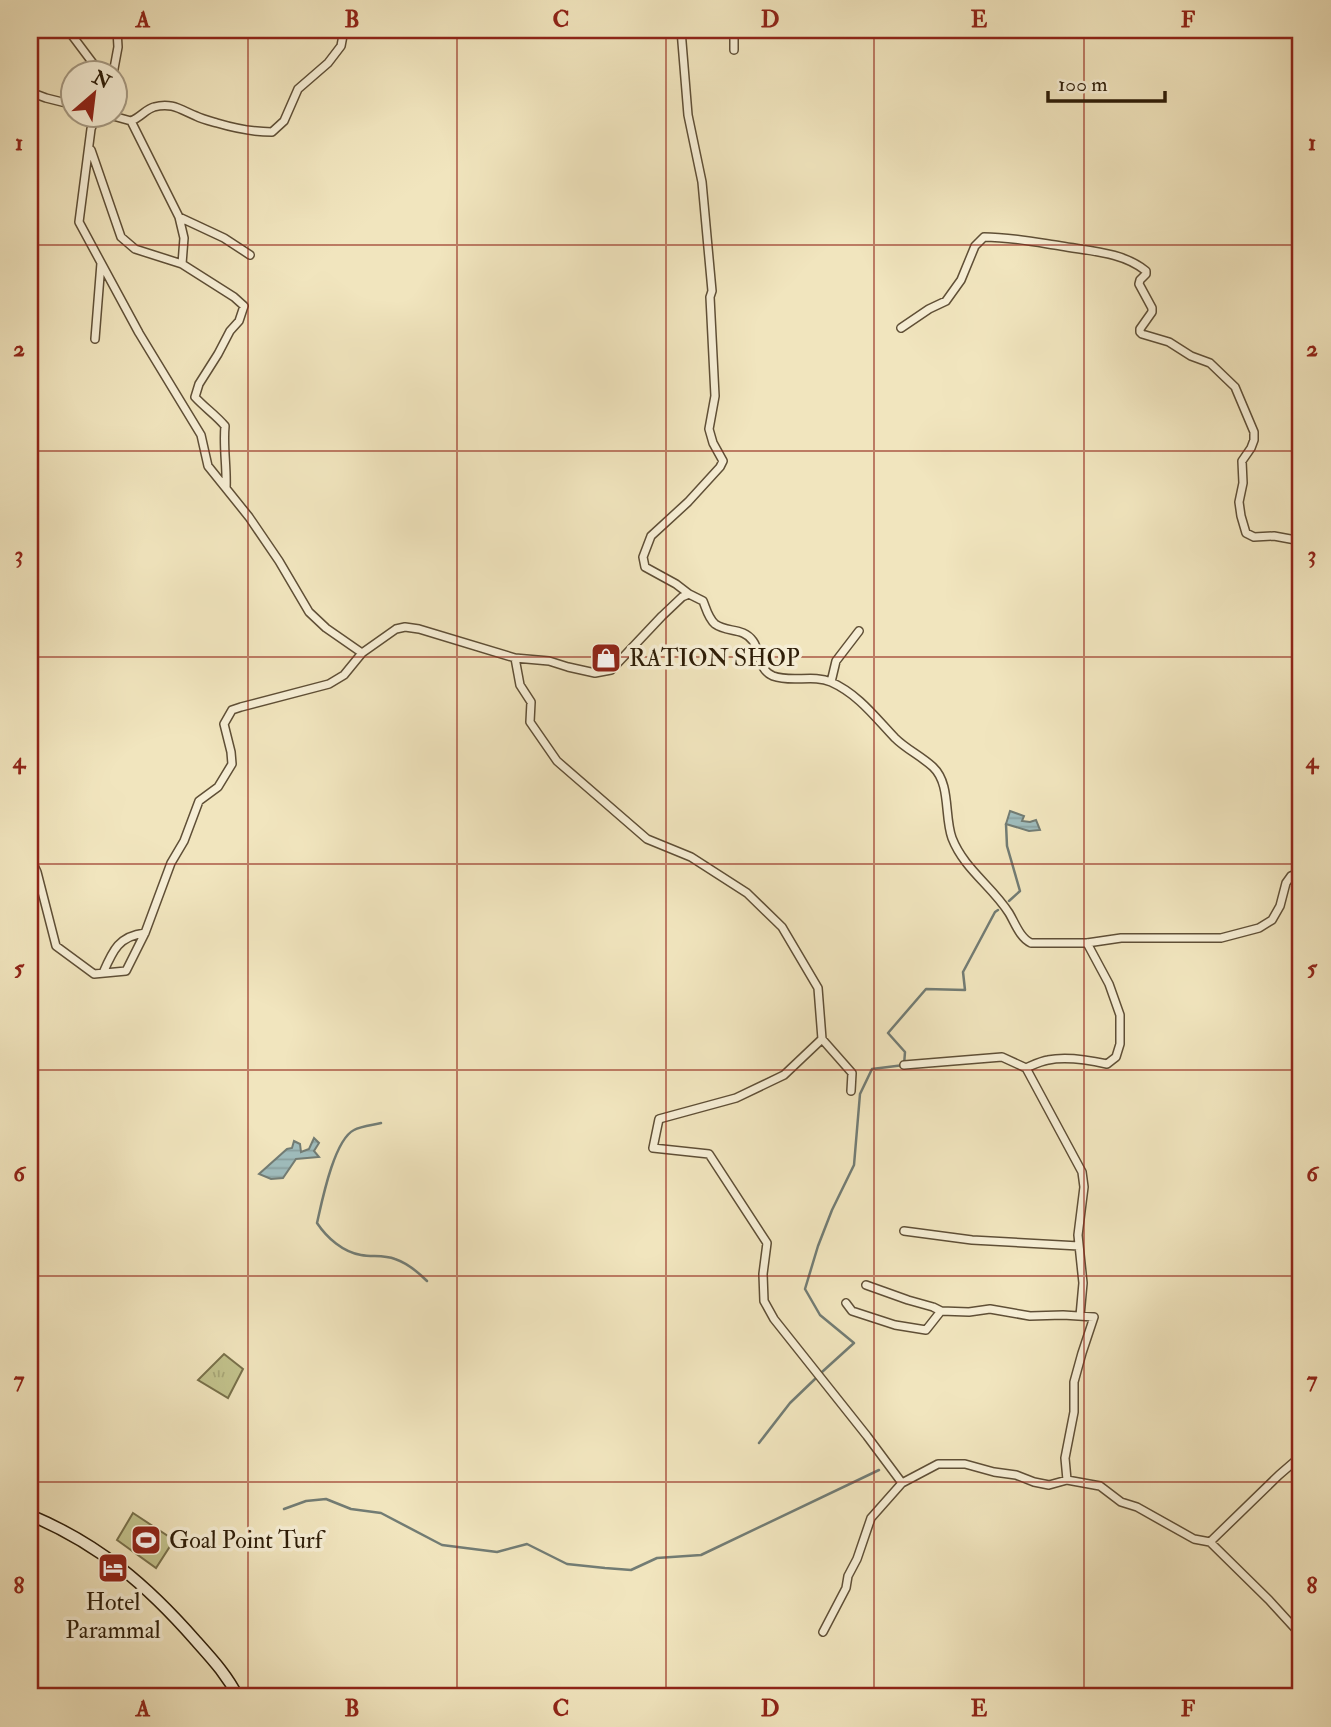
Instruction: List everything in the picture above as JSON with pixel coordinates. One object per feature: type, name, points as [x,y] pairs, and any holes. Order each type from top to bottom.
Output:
[{"type":"main road","points":[[30,1515],[87,1543],[140,1583],[171,1612],[229,1679],[238,1697]]},
{"type":"street","points":[[68,30],[90,60]]},
{"type":"street","points":[[116,60],[117,30]]},
{"type":"street","points":[[182,264],[184,238],[179,217],[131,121],[142,116],[148,109],[175,106],[217,123],[252,131],[272,132],[284,121],[298,89],[328,63],[341,46],[344,30]]},
{"type":"street","points":[[681,30],[688,115],[702,182],[712,292],[710,297],[715,396],[709,429],[723,461],[688,502],[651,536],[643,557],[645,567],[703,601],[707,614],[715,624],[744,632],[754,642],[762,666],[768,674],[782,678],[818,678],[831,682],[862,702],[895,738],[937,771],[942,783],[950,834],[957,850],[1008,911],[1025,941],[1087,943],[1121,938],[1221,938],[1259,928],[1272,920],[1280,906],[1286,883],[1291,876],[1301,872]]},
{"type":"street","points":[[734,30],[734,50]]},
{"type":"street","points":[[30,92],[60,102]]},
{"type":"street","points":[[91,130],[79,222],[139,334],[201,435],[208,466],[279,561],[309,612],[326,628],[362,653]]},
{"type":"street","points":[[90,147],[121,237],[135,248],[182,264],[244,306],[240,321],[230,331],[199,384],[195,397],[205,408],[216,414],[225,426],[223,443],[226,489]]},
{"type":"street","points":[[179,217],[223,238],[250,255]]},
{"type":"street","points":[[901,328],[946,301],[961,280],[975,246],[984,237],[1025,240],[1108,254],[1136,264],[1146,271],[1139,284],[1152,308],[1140,332],[1169,342],[1191,356],[1210,363],[1235,387],[1242,401],[1254,432],[1251,448],[1242,461],[1243,483],[1238,502],[1246,533],[1254,537],[1275,536],[1301,541]]},
{"type":"street","points":[[95,339],[101,263]]},
{"type":"street","points":[[30,857],[37,872],[56,946],[94,974],[125,971],[145,933],[171,863],[184,841],[199,801],[218,787],[232,764],[224,724],[232,710],[328,684],[344,675],[362,653],[396,629],[405,627],[515,658],[549,661],[596,673],[611,670],[662,616],[689,594]]},
{"type":"street","points":[[831,682],[836,661],[859,631]]},
{"type":"street","points":[[515,658],[520,685],[531,702],[530,722],[557,761],[647,839],[691,857],[747,893],[782,927],[818,988],[822,1039],[852,1073],[851,1091]]},
{"type":"street","points":[[103,973],[118,944],[132,934],[145,933]]},
{"type":"street","points":[[1026,1068],[1054,1059],[1088,1060],[1107,1064],[1116,1057],[1120,1044],[1120,1015],[1109,984],[1087,943]]},
{"type":"street","points":[[822,1039],[784,1075],[736,1097],[659,1119],[653,1148],[709,1154],[767,1243],[763,1274],[764,1301],[774,1319],[902,1483]]},
{"type":"street","points":[[904,1065],[1002,1057],[1026,1068],[1082,1172],[1084,1187],[1078,1235],[1083,1283],[1080,1316]]},
{"type":"street","points":[[904,1231],[972,1240],[1079,1246]]},
{"type":"street","points":[[866,1285],[941,1311],[969,1312],[990,1309],[1030,1316],[1094,1317],[1074,1382],[1074,1412],[1065,1458],[1066,1480]]},
{"type":"street","points":[[846,1303],[852,1311],[894,1325],[926,1330],[941,1311]]},
{"type":"street","points":[[1210,1542],[1301,1456]]},
{"type":"street","points":[[823,1632],[846,1588],[848,1576],[871,1518],[902,1483],[938,1464],[965,1464],[1049,1485],[1066,1480],[1100,1486],[1121,1502],[1137,1507],[1194,1539],[1210,1542],[1301,1635]]},
{"type":"green space","points":[[224,1354],[243,1369],[228,1398],[198,1380]]},
{"type":"green space","name":"Goal Point Turf","points":[[133,1513],[174,1540],[156,1568],[117,1540]]},
{"type":"water","points":[[1010,811],[1024,816],[1022,821],[1036,820],[1040,830],[1029,831],[1006,824]]},
{"type":"water","points":[[314,1138],[319,1143],[314,1151],[319,1157],[296,1159],[283,1178],[271,1179],[259,1174],[287,1149],[292,1148],[294,1141],[300,1144],[301,1152],[309,1149]]},
{"type":"waterway","points":[[1006,824],[1007,846],[1020,891],[1009,901]]},
{"type":"waterway","points":[[822,1372],[854,1343],[820,1315],[805,1289],[832,1210],[854,1165],[860,1094],[872,1069],[904,1065],[905,1052],[888,1033],[926,989],[965,990],[963,972],[998,910]]},
{"type":"waterway","points":[[381,1123],[354,1130],[340,1146],[330,1172],[317,1223],[342,1248],[361,1255],[395,1259],[412,1268],[427,1281]]},
{"type":"waterway","points":[[759,1443],[790,1403],[815,1379]]},
{"type":"waterway","points":[[284,1509],[306,1501],[326,1499],[351,1509],[381,1513],[442,1545],[497,1552],[527,1544],[567,1564],[631,1570],[657,1558],[701,1555],[879,1470]]},
{"type":"place","name":"RATION SHOP","points":[[606,658]]},
{"type":"place","name":"Goal Point Turf","points":[[146,1540]]},
{"type":"place","name":"Hotel Parammal","points":[[113,1568]]}]
